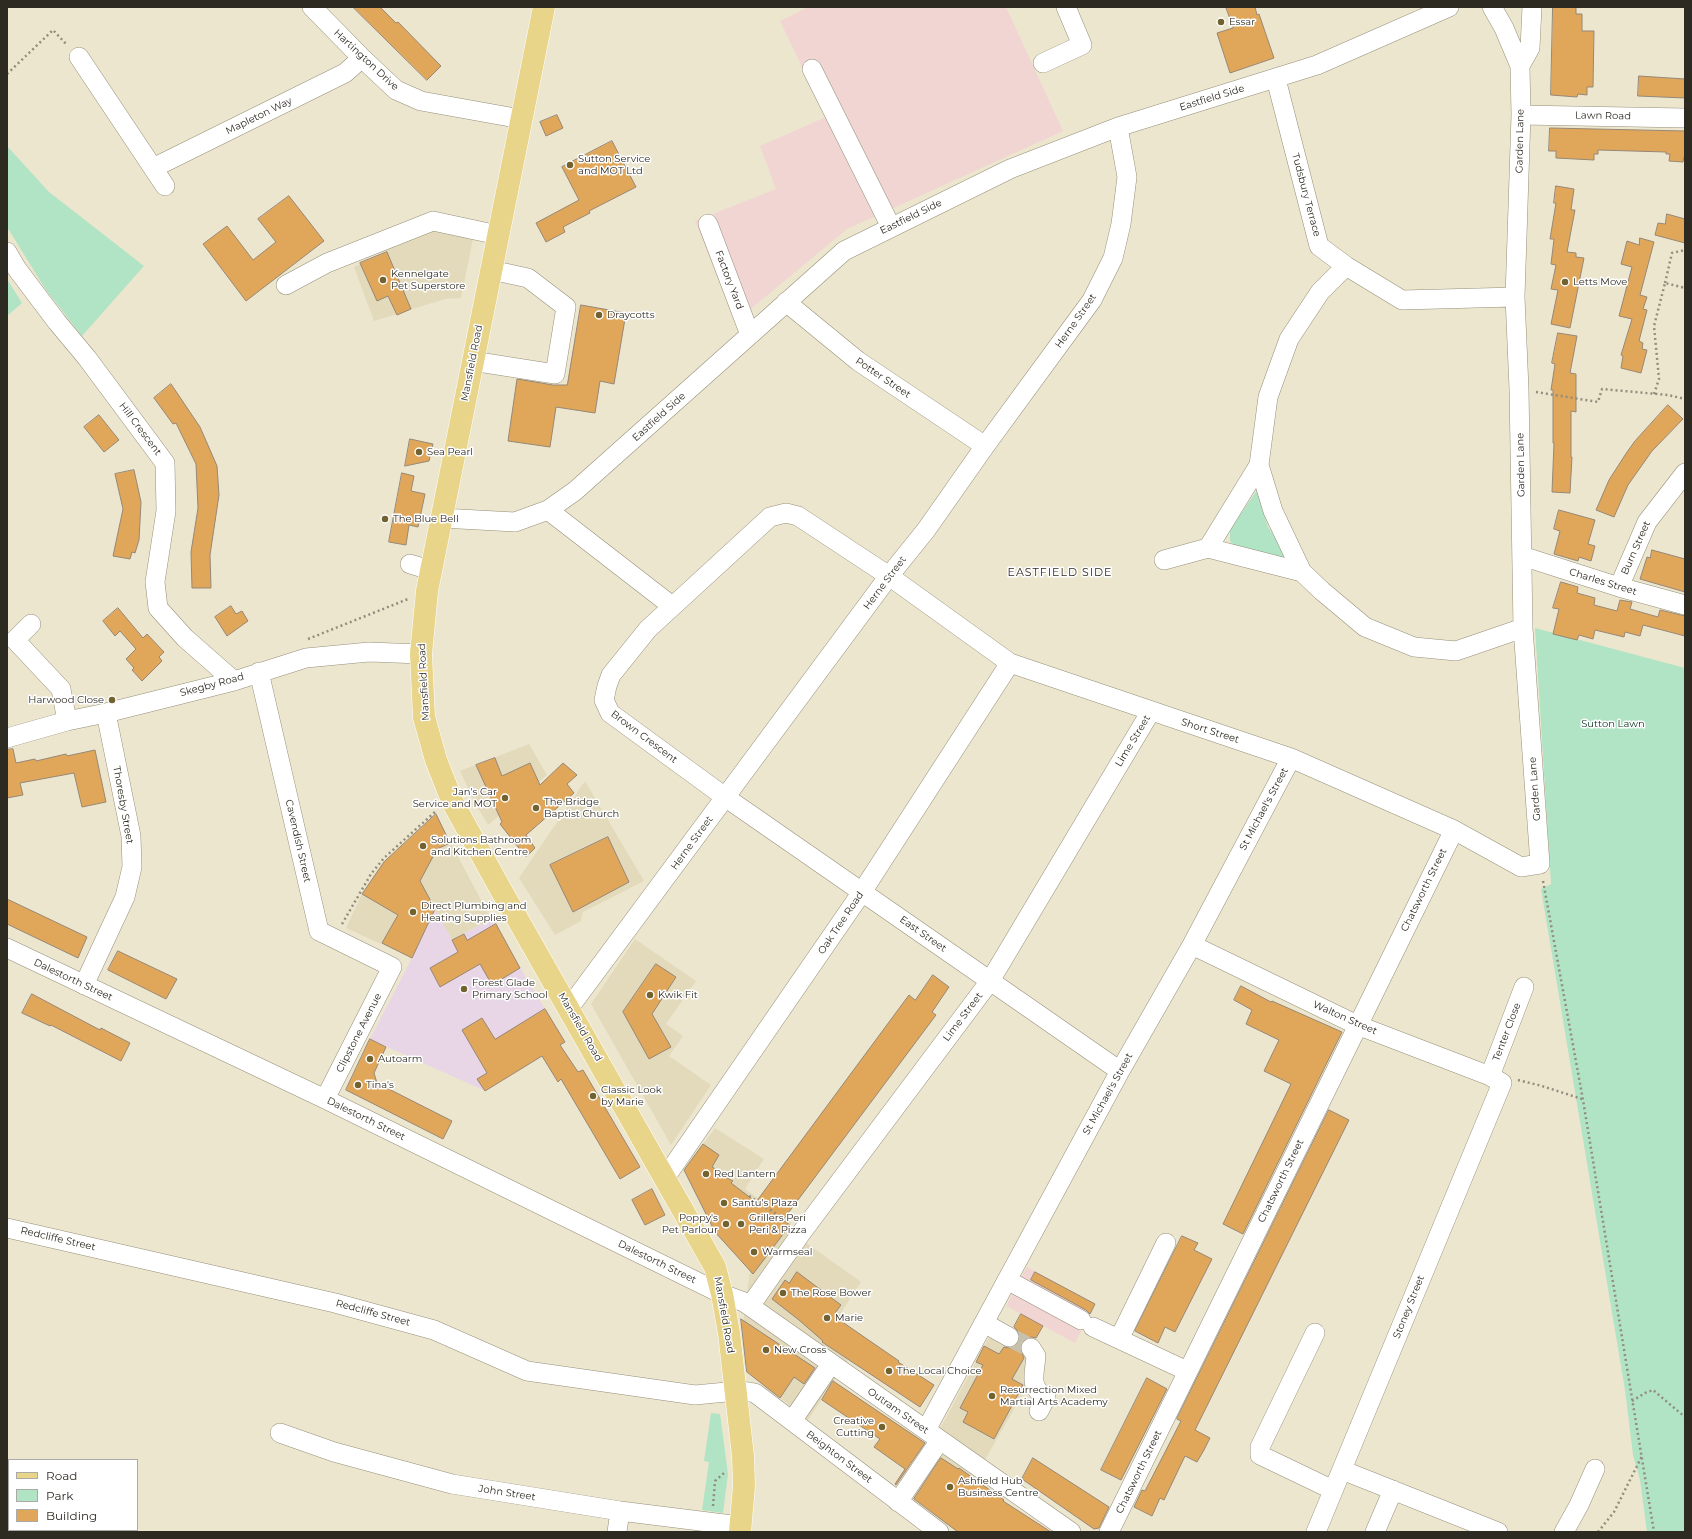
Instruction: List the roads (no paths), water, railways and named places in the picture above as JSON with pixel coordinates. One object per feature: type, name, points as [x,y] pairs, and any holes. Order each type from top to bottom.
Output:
[{"type":"main road","name":"Mansfield Road","points":[[544,7],[441,518],[420,567],[426,591],[420,654],[424,717],[436,760],[453,803],[715,1267],[722,1294],[737,1391],[743,1456],[744,1486],[740,1529]]},
{"type":"street","name":"Hartington Drive","points":[[312,7],[396,90],[421,101],[521,119]]},
{"type":"street","points":[[1043,63],[1082,45],[1066,7]]},
{"type":"street","name":"Eastfield Side","points":[[441,518],[514,522],[548,510],[575,491],[844,250],[1010,169],[1118,127],[1317,65],[1449,7]]},
{"type":"street","name":"Garden Lane","points":[[1492,7],[1504,28],[1520,66],[1521,115],[1515,297],[1519,389],[1523,628],[1540,864]]},
{"type":"street","points":[[1520,66],[1530,48],[1532,7]]},
{"type":"street","points":[[79,57],[165,186]]},
{"type":"street","name":"Mapleton Way","points":[[153,168],[345,73],[362,58]]},
{"type":"street","points":[[812,69],[892,227]]},
{"type":"street","name":"Tudsbury Terrace","points":[[1276,79],[1319,246],[1346,266],[1402,300],[1515,297]]},
{"type":"street","name":"Lawn Road","points":[[1521,115],[1685,118]]},
{"type":"street","name":"Herne Street","points":[[569,1008],[889,576],[926,530],[985,446],[1092,300],[1113,258],[1121,224],[1127,177],[1118,127]]},
{"type":"street","points":[[286,285],[327,263],[433,221],[498,235]]},
{"type":"street","name":"Factory Yard","points":[[708,224],[750,335]]},
{"type":"street","name":"Hill Crescent","points":[[7,252],[21,275],[165,463],[166,511],[155,582],[158,608],[185,638],[234,681]]},
{"type":"street","points":[[1208,548],[1258,465],[1268,397],[1289,339],[1320,292],[1346,266]]},
{"type":"street","points":[[472,361],[555,374],[566,307],[528,278],[491,270]]},
{"type":"street","name":"Potter Street","points":[[786,302],[858,361],[985,446]]},
{"type":"street","points":[[1258,465],[1273,511],[1302,572],[1365,627],[1414,647],[1456,651],[1523,628]]},
{"type":"street","name":"Burn Street","points":[[1619,587],[1647,522],[1685,473]]},
{"type":"street","points":[[548,510],[672,606]]},
{"type":"street","name":"Brown Crescent","points":[[725,797],[610,713],[604,700],[606,686],[611,674],[648,629],[770,517],[786,513],[798,516],[889,576]]},
{"type":"street","points":[[1164,560],[1208,548],[1302,572]]},
{"type":"street","name":"Charles Street","points":[[1522,556],[1619,587],[1685,605]]},
{"type":"street","name":"Short Street","points":[[889,576],[1010,662],[1291,758],[1454,830],[1521,867],[1540,864]]},
{"type":"street","points":[[31,624],[15,640],[60,689],[67,721]]},
{"type":"street","name":"Skegby Road","points":[[7,738],[67,721],[106,713],[234,681],[306,658],[369,652],[420,654]]},
{"type":"street","name":"Oak Tree Road","points":[[665,1178],[862,892],[1010,662]]},
{"type":"street","name":"Cavendish Street","points":[[259,672],[319,931],[392,967]]},
{"type":"street","name":"Lime Street","points":[[750,1306],[802,1232],[990,982],[1152,711]]},
{"type":"street","name":"Thoresby Street","points":[[84,985],[125,897],[132,868],[131,836],[106,713]]},
{"type":"street","name":"St Michael's Street","points":[[898,1502],[933,1435],[984,1323],[1120,1071],[1192,945],[1291,758]]},
{"type":"street","name":"East Street","points":[[725,797],[1120,1071]]},
{"type":"street","name":"Chatsworth Street","points":[[1109,1532],[1454,830]]},
{"type":"street","name":"Walton Street","points":[[1192,945],[1357,1025],[1496,1080]]},
{"type":"street","name":"Dalestorth Street","points":[[7,948],[325,1099],[722,1294]]},
{"type":"street","name":"Clipstone Avenue","points":[[325,1099],[392,967]]},
{"type":"street","name":"Tenter Close","points":[[1496,1080],[1524,988]]},
{"type":"street","name":"Stoney Street","points":[[1316,1532],[1342,1470],[1496,1080]]},
{"type":"street","name":"Redcliffe Street","points":[[7,1228],[335,1303],[426,1328],[527,1371],[695,1395],[737,1391]]},
{"type":"street","points":[[1119,1340],[1166,1243]]},
{"type":"street","points":[[1007,1280],[1119,1340],[1191,1364]]},
{"type":"street","name":"Outram Street","points":[[722,1294],[750,1306],[1069,1532]]},
{"type":"street","points":[[984,1323],[1009,1337]]},
{"type":"street","points":[[1315,1333],[1260,1447],[1260,1454],[1333,1490]]},
{"type":"street","points":[[1031,1348],[1036,1356],[1033,1374],[1035,1385],[1040,1394],[1046,1397],[1039,1411]]},
{"type":"street","points":[[792,1421],[831,1364]]},
{"type":"street","name":"Beighton Street","points":[[737,1391],[756,1393],[939,1532]]},
{"type":"street","name":"John Street","points":[[280,1433],[334,1452],[452,1484],[620,1511],[711,1523],[740,1529]]},
{"type":"street","points":[[1564,1532],[1579,1505],[1594,1469]]},
{"type":"street","points":[[1342,1470],[1498,1532]]},
{"type":"street","points":[[1375,1532],[1392,1490]]},
{"type":"street","points":[[617,1532],[620,1511]]},
{"type":"tunnel","points":[[1009,1337],[1031,1348]]},
{"type":"place","name":"Essar","points":[[1221,22]]},
{"type":"place","name":"Sutton Service and MOT Ltd","points":[[570,165]]},
{"type":"place","name":"Kennelgate Pet Superstore","points":[[383,280]]},
{"type":"place","name":"Letts Move","points":[[1565,282]]},
{"type":"place","name":"Draycotts","points":[[599,315]]},
{"type":"place","name":"Sea Pearl","points":[[419,452]]},
{"type":"place","name":"The Blue Bell","points":[[385,519]]},
{"type":"place","name":"Harwood Close","points":[[112,700]]},
{"type":"place","name":"Jan's Car Service and MOT","points":[[505,798]]},
{"type":"place","name":"The Bridge Baptist Church","points":[[536,808]]},
{"type":"place","name":"Solutions Bathroom and Kitchen Centre","points":[[423,846]]},
{"type":"place","name":"Direct Plumbing and Heating Supplies","points":[[413,912]]},
{"type":"place","name":"Forest Glade Primary School","points":[[464,989]]},
{"type":"place","name":"Kwik Fit","points":[[650,995]]},
{"type":"place","name":"Autoarm","points":[[370,1059]]},
{"type":"place","name":"Tina's","points":[[358,1085]]},
{"type":"place","name":"Classic Look by Marie","points":[[593,1096]]},
{"type":"place","name":"Red Lantern","points":[[706,1174]]},
{"type":"place","name":"Santu's Plaza","points":[[724,1203]]},
{"type":"place","name":"Poppy's Pet Parlour","points":[[726,1224]]},
{"type":"place","name":"Grillers Peri Peri & Pizza","points":[[741,1224]]},
{"type":"place","name":"Warmseal","points":[[754,1252]]},
{"type":"place","name":"The Rose Bower","points":[[783,1293]]},
{"type":"place","name":"Marie","points":[[827,1318]]},
{"type":"place","name":"New Cross","points":[[766,1350]]},
{"type":"place","name":"The Local Choice","points":[[889,1371]]},
{"type":"place","name":"Resurrection Mixed Martial Arts Academy","points":[[992,1396]]},
{"type":"place","name":"Creative Cutting","points":[[882,1427]]},
{"type":"place","name":"Ashfield Hub Business Centre","points":[[950,1487]]},
{"type":"district","name":"EASTFIELD SIDE","points":[[1060,573]]},
{"type":"park label","name":"Sutton Lawn","points":[[1613,724]]}]
